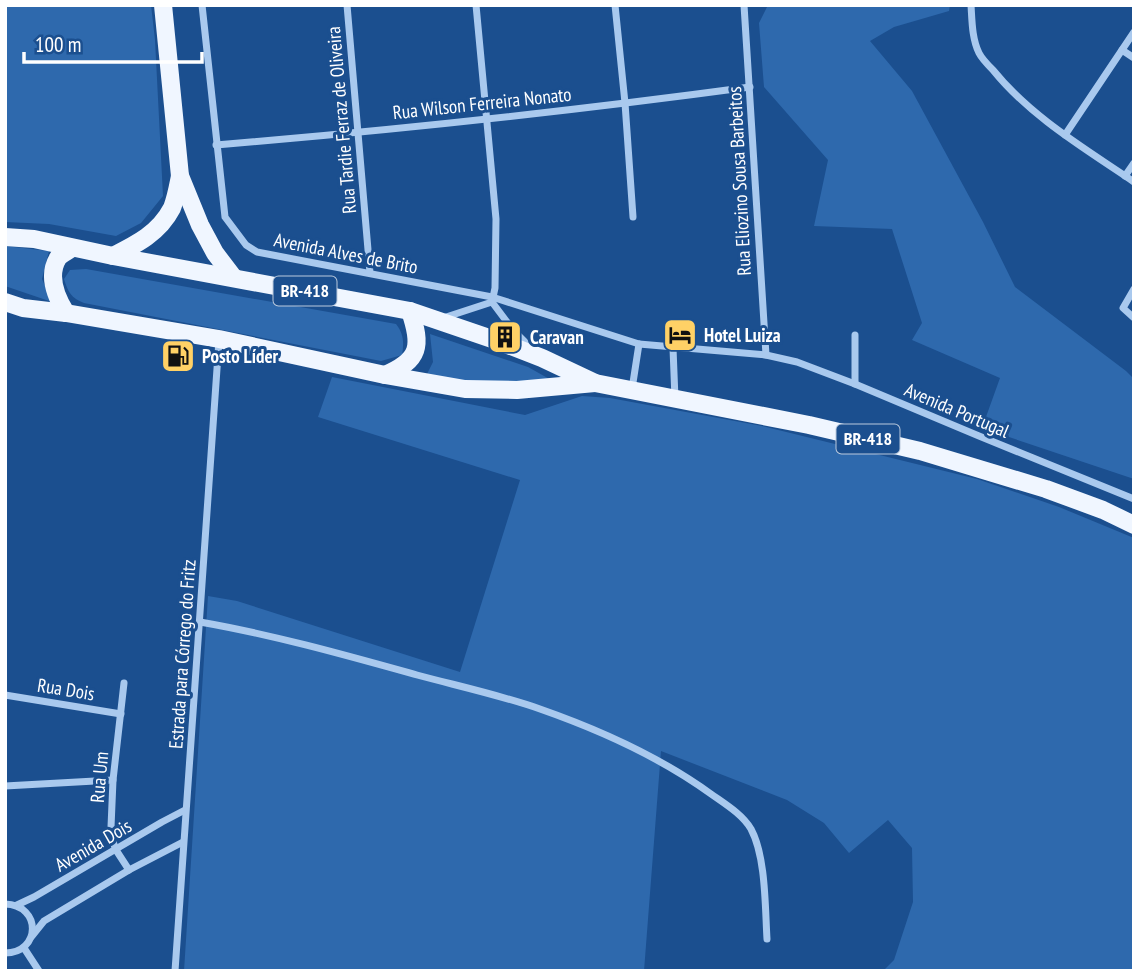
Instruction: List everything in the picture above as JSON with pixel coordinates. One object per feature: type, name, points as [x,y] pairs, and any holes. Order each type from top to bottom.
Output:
[{"type":"main road","points":[[163,5],[180,176],[200,225],[215,253],[234,278]]},
{"type":"main road","points":[[113,256],[143,241],[158,229],[172,207],[180,176]]},
{"type":"main road","name":"BR-418","points":[[5,237],[34,239],[410,311],[542,358],[595,383],[808,425],[920,451],[1046,489],[1103,510],[1134,525]]},
{"type":"main road","points":[[66,313],[57,299],[54,272],[58,257],[72,248]]},
{"type":"main road","name":"BR-418","points":[[5,302],[23,308],[219,339],[385,375],[465,388],[517,390],[595,383]]},
{"type":"main road","points":[[385,375],[404,367],[413,357],[417,343],[410,311]]},
{"type":"street","name":"Avenida Alves de Brito","points":[[202,5],[225,217],[246,245],[257,253],[492,299],[639,344],[766,355]]},
{"type":"street","name":"Rua Tardie Ferraz de Oliveira","points":[[347,5],[370,273]]},
{"type":"street","points":[[476,5],[496,219],[495,288],[492,299],[513,330],[542,358]]},
{"type":"street","points":[[615,5],[633,217]]},
{"type":"street","name":"Rua Eliozino Sousa Barbeitos","points":[[744,5],[766,355]]},
{"type":"street","points":[[971,5],[972,29],[979,54],[999,78],[1026,106],[1134,182]]},
{"type":"street","points":[[1065,135],[1134,32]]},
{"type":"street","points":[[1122,50],[1134,58]]},
{"type":"street","name":"Rua Wilson Ferreira Nonato","points":[[216,145],[486,119],[750,86]]},
{"type":"street","points":[[1125,176],[1134,163]]},
{"type":"street","points":[[1134,289],[1123,308],[1134,318]]},
{"type":"street","points":[[437,320],[492,299]]},
{"type":"street","points":[[855,335],[855,383]]},
{"type":"street","name":"Estrada para Córrego do Fritz","points":[[175,971],[219,339]]},
{"type":"street","points":[[632,391],[639,344]]},
{"type":"street","points":[[673,348],[675,400]]},
{"type":"street","name":"Avenida Portugal","points":[[766,355],[797,362],[855,383],[1134,499]]},
{"type":"street","points":[[200,622],[293,641],[538,709],[601,732],[659,761],[697,783],[740,815],[750,827],[757,843],[761,864],[767,939]]},
{"type":"street","name":"Rua Um","points":[[124,682],[113,780],[111,827],[116,850],[129,870]]},
{"type":"street","name":"Rua Dois","points":[[5,695],[121,714]]},
{"type":"street","points":[[5,786],[113,780]]},
{"type":"street","name":"Avenida Dois","points":[[17,905],[185,810]]},
{"type":"street","name":"Avenida Dois","points":[[24,948],[44,921],[129,870],[183,842]]},
{"type":"street","points":[[5,904],[17,905],[30,916],[32,936]]},
{"type":"street","points":[[5,953],[24,948],[39,971]]},
{"type":"shaded area","points":[[5,5],[151,5],[163,196],[141,223],[116,236],[49,224],[5,222]]},
{"type":"shaded area","points":[[768,5],[950,5],[949,11],[894,27],[870,41],[912,91],[1015,287],[1134,379],[1134,479],[982,428],[1000,378],[912,340],[922,323],[892,229],[814,226],[828,160],[764,87],[759,23]]},
{"type":"shaded area","points":[[5,246],[49,251],[42,279],[52,302],[5,286]]},
{"type":"shaded area","points":[[86,269],[396,324],[403,339],[402,355],[381,361],[84,303],[71,294],[64,279],[70,270]]},
{"type":"shaded area","points":[[430,334],[528,367],[553,381],[472,384],[426,376],[433,362]]},
{"type":"shaded area","points":[[332,377],[525,415],[582,396],[610,398],[762,426],[977,479],[1059,507],[1134,538],[1134,971],[883,971],[894,960],[913,902],[912,848],[888,820],[849,853],[824,823],[787,800],[661,751],[644,971],[184,971],[208,596],[237,601],[460,672],[520,480],[318,417]]},
{"type":"place","name":"Hotel Luiza","points":[[680,335]]},
{"type":"place","name":"Caravan","points":[[505,337]]},
{"type":"place","name":"Posto Líder","points":[[178,356]]}]
